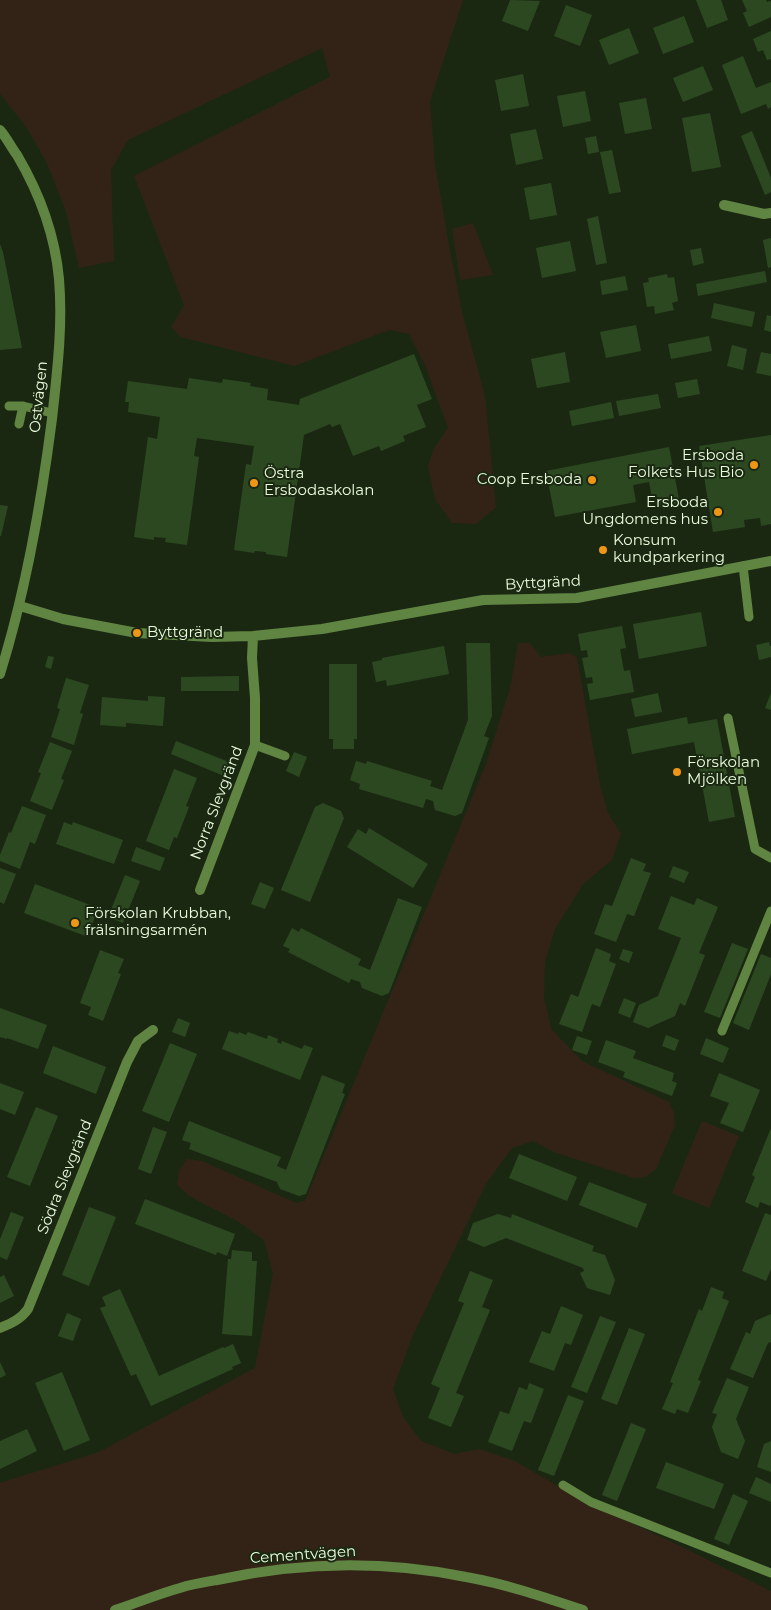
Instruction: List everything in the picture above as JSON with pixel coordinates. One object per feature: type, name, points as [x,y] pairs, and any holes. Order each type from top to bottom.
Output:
[{"type":"street","name":"Ostvägen","points":[[0,130],[29,177],[52,236],[59,278],[61,314],[44,482],[20,606],[0,674]]},
{"type":"street","points":[[724,205],[764,214],[771,213]]},
{"type":"street","name":"Byttgränd","points":[[20,606],[63,619],[137,633],[212,637],[253,636],[322,629],[483,600],[577,598],[771,561]]},
{"type":"street","name":"Norra Slevgränd","points":[[200,890],[255,745],[253,636]]},
{"type":"street","name":"Södra Slevgränd","points":[[0,1328],[23,1316],[28,1309],[127,1062],[138,1041],[153,1030]]},
{"type":"street","name":"Cementvägen","points":[[115,1610],[181,1588],[244,1574],[303,1566],[359,1564],[412,1568],[466,1576],[524,1590],[583,1610]]},
{"type":"lane","points":[[9,406],[23,406],[52,413]]},
{"type":"lane","points":[[19,424],[23,406]]},
{"type":"lane","points":[[743,566],[749,617]]},
{"type":"lane","points":[[728,718],[755,848],[771,858]]},
{"type":"lane","points":[[255,745],[285,756]]},
{"type":"lane","points":[[722,1031],[771,911]]},
{"type":"lane","points":[[562,1485],[591,1502],[771,1573]]},
{"type":"shaded area","points":[[0,0],[463,0],[430,101],[435,165],[448,240],[462,312],[485,396],[496,507],[476,524],[452,523],[435,499],[428,466],[434,448],[448,428],[425,365],[409,334],[389,330],[294,366],[181,337],[171,327],[184,305],[134,176],[330,77],[322,48],[128,140],[111,170],[114,261],[79,268],[66,211],[46,161],[25,125],[0,94]]},
{"type":"shaded area","points":[[473,223],[493,275],[460,280],[452,229]]},
{"type":"shaded area","points":[[518,643],[530,643],[541,657],[570,653],[577,658],[600,785],[608,813],[621,834],[612,860],[583,884],[555,929],[545,962],[544,997],[551,1029],[582,1061],[669,1102],[674,1113],[675,1125],[656,1169],[646,1177],[634,1178],[554,1152],[533,1141],[512,1148],[487,1182],[412,1337],[393,1389],[403,1417],[421,1441],[455,1454],[479,1449],[515,1461],[580,1499],[771,1591],[771,1610],[0,1610],[0,1483],[99,1452],[255,1368],[273,1274],[264,1240],[239,1222],[189,1196],[177,1185],[179,1171],[187,1159],[202,1161],[296,1203],[305,1201],[486,764],[510,688]]},
{"type":"shaded area","points":[[702,1121],[739,1136],[709,1208],[672,1193]]},
{"type":"building","points":[[510,0],[540,1],[528,31],[502,21]]},
{"type":"building","points":[[696,0],[721,0],[728,20],[707,28]]},
{"type":"building","points":[[742,0],[771,1],[771,17],[749,27],[743,13],[747,11]]},
{"type":"building","points":[[566,5],[592,15],[580,46],[554,36]]},
{"type":"building","points":[[684,16],[694,42],[663,54],[653,28]]},
{"type":"building","points":[[629,28],[639,53],[609,65],[599,40]]},
{"type":"building","points":[[771,31],[771,59],[767,60],[763,50],[758,52],[753,39]]},
{"type":"building","points":[[743,56],[756,88],[771,82],[771,107],[768,109],[766,104],[741,114],[722,65]]},
{"type":"building","points":[[703,66],[713,90],[683,102],[673,78]]},
{"type":"building","points":[[523,74],[529,106],[501,111],[495,80]]},
{"type":"building","points":[[585,91],[591,121],[563,127],[557,96]]},
{"type":"building","points":[[646,98],[652,129],[625,134],[619,103]]},
{"type":"building","points":[[710,113],[721,167],[692,172],[682,118]]},
{"type":"building","points":[[536,129],[543,159],[516,165],[510,134]]},
{"type":"building","points":[[752,131],[771,178],[771,192],[765,195],[741,136]]},
{"type":"building","points":[[596,136],[599,152],[588,154],[585,138]]},
{"type":"building","points":[[612,150],[621,192],[609,194],[600,152]]},
{"type":"building","points":[[551,183],[557,215],[530,220],[524,188]]},
{"type":"building","points":[[598,216],[607,263],[596,265],[587,219]]},
{"type":"building","points":[[771,238],[771,267],[768,268],[763,240]]},
{"type":"building","points":[[570,241],[576,271],[542,278],[536,248]]},
{"type":"building","points":[[0,244],[3,252],[22,348],[0,350]]},
{"type":"building","points":[[701,248],[704,263],[693,266],[690,250]]},
{"type":"building","points":[[765,271],[767,282],[698,296],[696,284]]},
{"type":"building","points":[[667,274],[668,278],[674,277],[678,301],[672,303],[674,310],[655,314],[654,306],[647,307],[643,283],[649,282],[648,278]]},
{"type":"building","points":[[625,276],[628,290],[602,295],[600,281]]},
{"type":"building","points":[[714,303],[755,312],[752,327],[711,318]]},
{"type":"building","points":[[767,315],[771,316],[771,332],[764,330]]},
{"type":"building","points":[[636,325],[641,351],[606,358],[600,332]]},
{"type":"building","points":[[709,336],[712,351],[671,359],[668,344]]},
{"type":"building","points":[[732,345],[747,349],[743,370],[727,366]]},
{"type":"building","points":[[565,352],[570,382],[537,388],[531,359]]},
{"type":"building","points":[[761,352],[771,354],[771,376],[756,373]]},
{"type":"building","points":[[414,354],[432,399],[417,405],[426,427],[403,436],[405,441],[381,451],[379,446],[353,456],[340,424],[332,427],[330,424],[304,435],[287,557],[266,554],[266,552],[255,551],[254,553],[234,550],[246,464],[251,465],[254,446],[197,438],[194,456],[199,457],[187,545],[165,542],[166,538],[154,537],[154,540],[134,537],[148,437],[157,439],[160,417],[128,412],[129,402],[125,402],[128,381],[187,389],[189,378],[222,383],[223,379],[251,383],[250,386],[268,389],[267,400],[299,405],[300,399]]},
{"type":"building","points":[[697,379],[700,394],[678,398],[675,383]]},
{"type":"building","points":[[658,394],[661,408],[619,416],[616,401]]},
{"type":"building","points":[[611,402],[614,418],[572,426],[569,411]]},
{"type":"building","points":[[771,435],[771,524],[761,526],[760,518],[744,520],[745,527],[713,532],[699,446]]},
{"type":"building","points":[[669,447],[680,504],[654,508],[649,482],[633,485],[636,502],[555,517],[546,471]]},
{"type":"building","points":[[0,505],[8,506],[1,536],[0,536]]},
{"type":"building","points":[[701,612],[707,646],[639,659],[633,624]]},
{"type":"building","points":[[622,626],[626,648],[620,649],[624,671],[630,670],[634,692],[590,700],[587,684],[593,683],[592,677],[586,678],[582,658],[588,657],[587,650],[581,651],[578,634]]},
{"type":"building","points":[[769,642],[771,657],[759,660],[756,645]]},
{"type":"building","points":[[466,643],[490,643],[492,716],[484,736],[489,738],[462,813],[455,816],[435,810],[433,801],[426,799],[423,808],[359,789],[360,784],[350,780],[356,761],[366,764],[367,761],[432,781],[430,786],[442,790],[468,720]]},
{"type":"building","points":[[444,646],[449,674],[387,686],[386,680],[376,682],[372,662],[382,660],[382,658]]},
{"type":"building","points":[[48,656],[54,657],[51,669],[45,667]]},
{"type":"building","points":[[329,664],[357,664],[357,739],[354,739],[354,749],[333,749],[333,739],[329,739]]},
{"type":"building","points":[[239,676],[239,691],[181,691],[181,677]]},
{"type":"building","points":[[66,678],[89,685],[80,713],[83,714],[74,745],[51,737],[60,709],[57,708]]},
{"type":"building","points":[[658,693],[662,712],[635,717],[631,699]]},
{"type":"building","points":[[771,693],[771,710],[765,708]]},
{"type":"building","points":[[148,696],[165,697],[163,726],[126,723],[126,727],[100,725],[102,697],[148,701]]},
{"type":"building","points":[[687,717],[688,724],[717,719],[735,817],[709,822],[694,742],[632,754],[627,729]]},
{"type":"building","points":[[176,741],[229,762],[224,776],[171,754]]},
{"type":"building","points":[[50,742],[72,751],[61,779],[64,780],[52,810],[30,801],[41,773],[38,772]]},
{"type":"building","points":[[294,752],[307,757],[299,777],[286,771]]},
{"type":"building","points":[[174,769],[197,778],[186,806],[189,807],[177,838],[174,837],[169,850],[146,841]]},
{"type":"building","points":[[323,803],[341,811],[344,818],[310,902],[281,890],[315,807]]},
{"type":"building","points":[[22,806],[46,815],[35,844],[30,842],[20,869],[0,861],[0,855]]},
{"type":"building","points":[[64,822],[72,825],[73,822],[123,840],[114,864],[56,844]]},
{"type":"building","points":[[369,828],[428,864],[413,888],[347,847],[358,829],[366,834]]},
{"type":"building","points":[[136,847],[165,858],[160,871],[131,861]]},
{"type":"building","points":[[631,858],[646,864],[643,871],[651,873],[634,916],[627,914],[616,942],[594,934],[605,904],[612,906]]},
{"type":"building","points":[[673,866],[689,872],[684,883],[669,877]]},
{"type":"building","points":[[0,868],[16,874],[4,904],[0,902]]},
{"type":"building","points":[[125,875],[140,881],[123,923],[108,917]]},
{"type":"building","points":[[260,882],[274,888],[265,909],[251,904]]},
{"type":"building","points":[[35,884],[98,908],[88,937],[24,913]]},
{"type":"building","points":[[671,896],[694,905],[697,898],[718,907],[699,953],[705,955],[685,1006],[680,1003],[675,1016],[648,1028],[633,1022],[639,1005],[658,996],[681,938],[658,929]]},
{"type":"building","points":[[398,898],[422,907],[389,993],[382,996],[362,988],[360,982],[351,979],[349,983],[288,952],[290,949],[283,946],[292,928],[299,932],[301,928],[361,959],[358,965],[370,970]]},
{"type":"building","points":[[732,943],[748,949],[720,1018],[704,1012]]},
{"type":"building","points":[[596,948],[611,954],[609,961],[616,964],[600,1007],[592,1004],[582,1032],[559,1024],[571,994],[578,997]]},
{"type":"building","points":[[623,949],[633,952],[629,963],[619,959]]},
{"type":"building","points":[[100,950],[124,959],[118,973],[121,974],[103,1021],[88,1015],[91,1007],[80,1003]]},
{"type":"building","points":[[761,954],[771,958],[771,974],[749,1030],[733,1023]]},
{"type":"building","points":[[624,998],[636,1003],[630,1018],[618,1013]]},
{"type":"building","points":[[0,1008],[47,1025],[38,1049],[0,1037]]},
{"type":"building","points":[[178,1018],[190,1023],[185,1037],[172,1032]]},
{"type":"building","points":[[229,1031],[246,1035],[248,1032],[267,1039],[268,1035],[278,1039],[277,1042],[281,1044],[282,1041],[302,1049],[304,1045],[313,1048],[300,1080],[222,1049]]},
{"type":"building","points":[[666,1035],[679,1040],[675,1051],[662,1046]]},
{"type":"building","points":[[577,1036],[592,1041],[587,1055],[572,1050]]},
{"type":"building","points":[[706,1038],[729,1048],[723,1063],[700,1054]]},
{"type":"building","points":[[606,1040],[636,1051],[633,1058],[674,1073],[672,1081],[677,1083],[672,1096],[623,1077],[625,1072],[598,1062]]},
{"type":"building","points":[[170,1043],[197,1054],[169,1122],[142,1111]]},
{"type":"building","points":[[53,1046],[106,1067],[96,1094],[43,1073]]},
{"type":"building","points":[[719,1073],[760,1090],[743,1132],[720,1123],[729,1103],[710,1096]]},
{"type":"building","points":[[322,1075],[345,1084],[342,1093],[345,1094],[306,1194],[299,1196],[280,1189],[277,1182],[189,1149],[191,1143],[182,1140],[189,1121],[281,1157],[277,1166],[286,1170]]},
{"type":"building","points":[[0,1083],[24,1092],[15,1115],[0,1109]]},
{"type":"building","points":[[36,1107],[58,1116],[30,1186],[7,1177]]},
{"type":"building","points":[[153,1127],[167,1132],[151,1174],[138,1169]]},
{"type":"building","points":[[771,1128],[771,1204],[770,1206],[760,1202],[758,1208],[745,1202],[755,1177],[752,1175]]},
{"type":"building","points":[[519,1154],[577,1177],[567,1201],[509,1178]]},
{"type":"building","points":[[589,1182],[647,1204],[637,1228],[579,1205]]},
{"type":"building","points":[[145,1199],[235,1234],[227,1256],[217,1252],[216,1255],[135,1224]]},
{"type":"building","points":[[89,1207],[116,1217],[89,1286],[62,1275]]},
{"type":"building","points":[[11,1212],[24,1217],[7,1260],[0,1257],[0,1239]]},
{"type":"building","points":[[765,1213],[771,1215],[771,1269],[766,1281],[742,1271]]},
{"type":"building","points":[[498,1214],[511,1218],[512,1214],[594,1246],[592,1251],[605,1255],[615,1280],[610,1295],[587,1288],[580,1273],[584,1271],[583,1268],[506,1238],[484,1247],[467,1240],[473,1223]]},
{"type":"building","points":[[232,1250],[252,1252],[252,1261],[257,1261],[252,1336],[222,1334],[228,1259],[231,1259]]},
{"type":"building","points":[[470,1271],[493,1280],[482,1307],[490,1310],[456,1393],[464,1396],[451,1427],[428,1418],[440,1388],[431,1384],[464,1303],[458,1301]]},
{"type":"building","points":[[4,1275],[14,1296],[0,1303],[0,1277]]},
{"type":"building","points":[[711,1287],[724,1292],[722,1298],[729,1301],[698,1380],[701,1381],[688,1413],[677,1409],[675,1414],[662,1409],[673,1383],[670,1382],[699,1309],[702,1311]]},
{"type":"building","points":[[120,1289],[159,1376],[233,1344],[241,1363],[232,1367],[233,1369],[151,1406],[136,1374],[131,1376],[100,1308],[106,1306],[102,1297]]},
{"type":"building","points":[[561,1306],[583,1315],[571,1345],[565,1343],[554,1371],[529,1362],[542,1331],[550,1334]]},
{"type":"building","points":[[67,1313],[81,1319],[73,1341],[58,1336]]},
{"type":"building","points":[[771,1314],[771,1342],[768,1343],[753,1378],[730,1369],[746,1332],[750,1334],[755,1321]]},
{"type":"building","points":[[600,1316],[616,1322],[587,1393],[571,1387]]},
{"type":"building","points":[[629,1328],[645,1334],[617,1405],[601,1399]]},
{"type":"building","points":[[0,1362],[6,1375],[0,1378]]},
{"type":"building","points":[[62,1372],[90,1440],[64,1451],[35,1383]]},
{"type":"building","points":[[727,1378],[749,1387],[736,1419],[745,1441],[738,1459],[721,1452],[712,1427],[717,1414],[712,1413]]},
{"type":"building","points":[[529,1383],[544,1389],[531,1423],[524,1421],[512,1451],[488,1442],[500,1411],[509,1414],[519,1387],[527,1390]]},
{"type":"building","points":[[568,1395],[584,1401],[554,1476],[538,1470]]},
{"type":"building","points":[[631,1423],[646,1429],[617,1501],[602,1495]]},
{"type":"building","points":[[27,1429],[37,1451],[0,1469],[0,1441]]},
{"type":"building","points":[[771,1441],[771,1472],[757,1467],[764,1444]]},
{"type":"building","points":[[666,1462],[724,1484],[714,1509],[656,1488]]},
{"type":"building","points":[[756,1477],[771,1484],[771,1502],[749,1493]]},
{"type":"building","points":[[733,1494],[748,1501],[729,1545],[714,1539]]},
{"type":"place","name":"Ersboda Folkets Hus Bio","points":[[754,465]]},
{"type":"place","name":"Coop Ersboda","points":[[592,480]]},
{"type":"place","name":"Östra Ersbodaskolan","points":[[254,483]]},
{"type":"place","name":"Ersboda Ungdomens hus","points":[[718,512]]},
{"type":"place","name":"Konsum kundparkering","points":[[603,550]]},
{"type":"place","name":"Byttgränd","points":[[137,633]]},
{"type":"place","name":"Förskolan Mjölken","points":[[677,772]]},
{"type":"place","name":"Förskolan Krubban, frälsningsarmén","points":[[75,923]]}]
